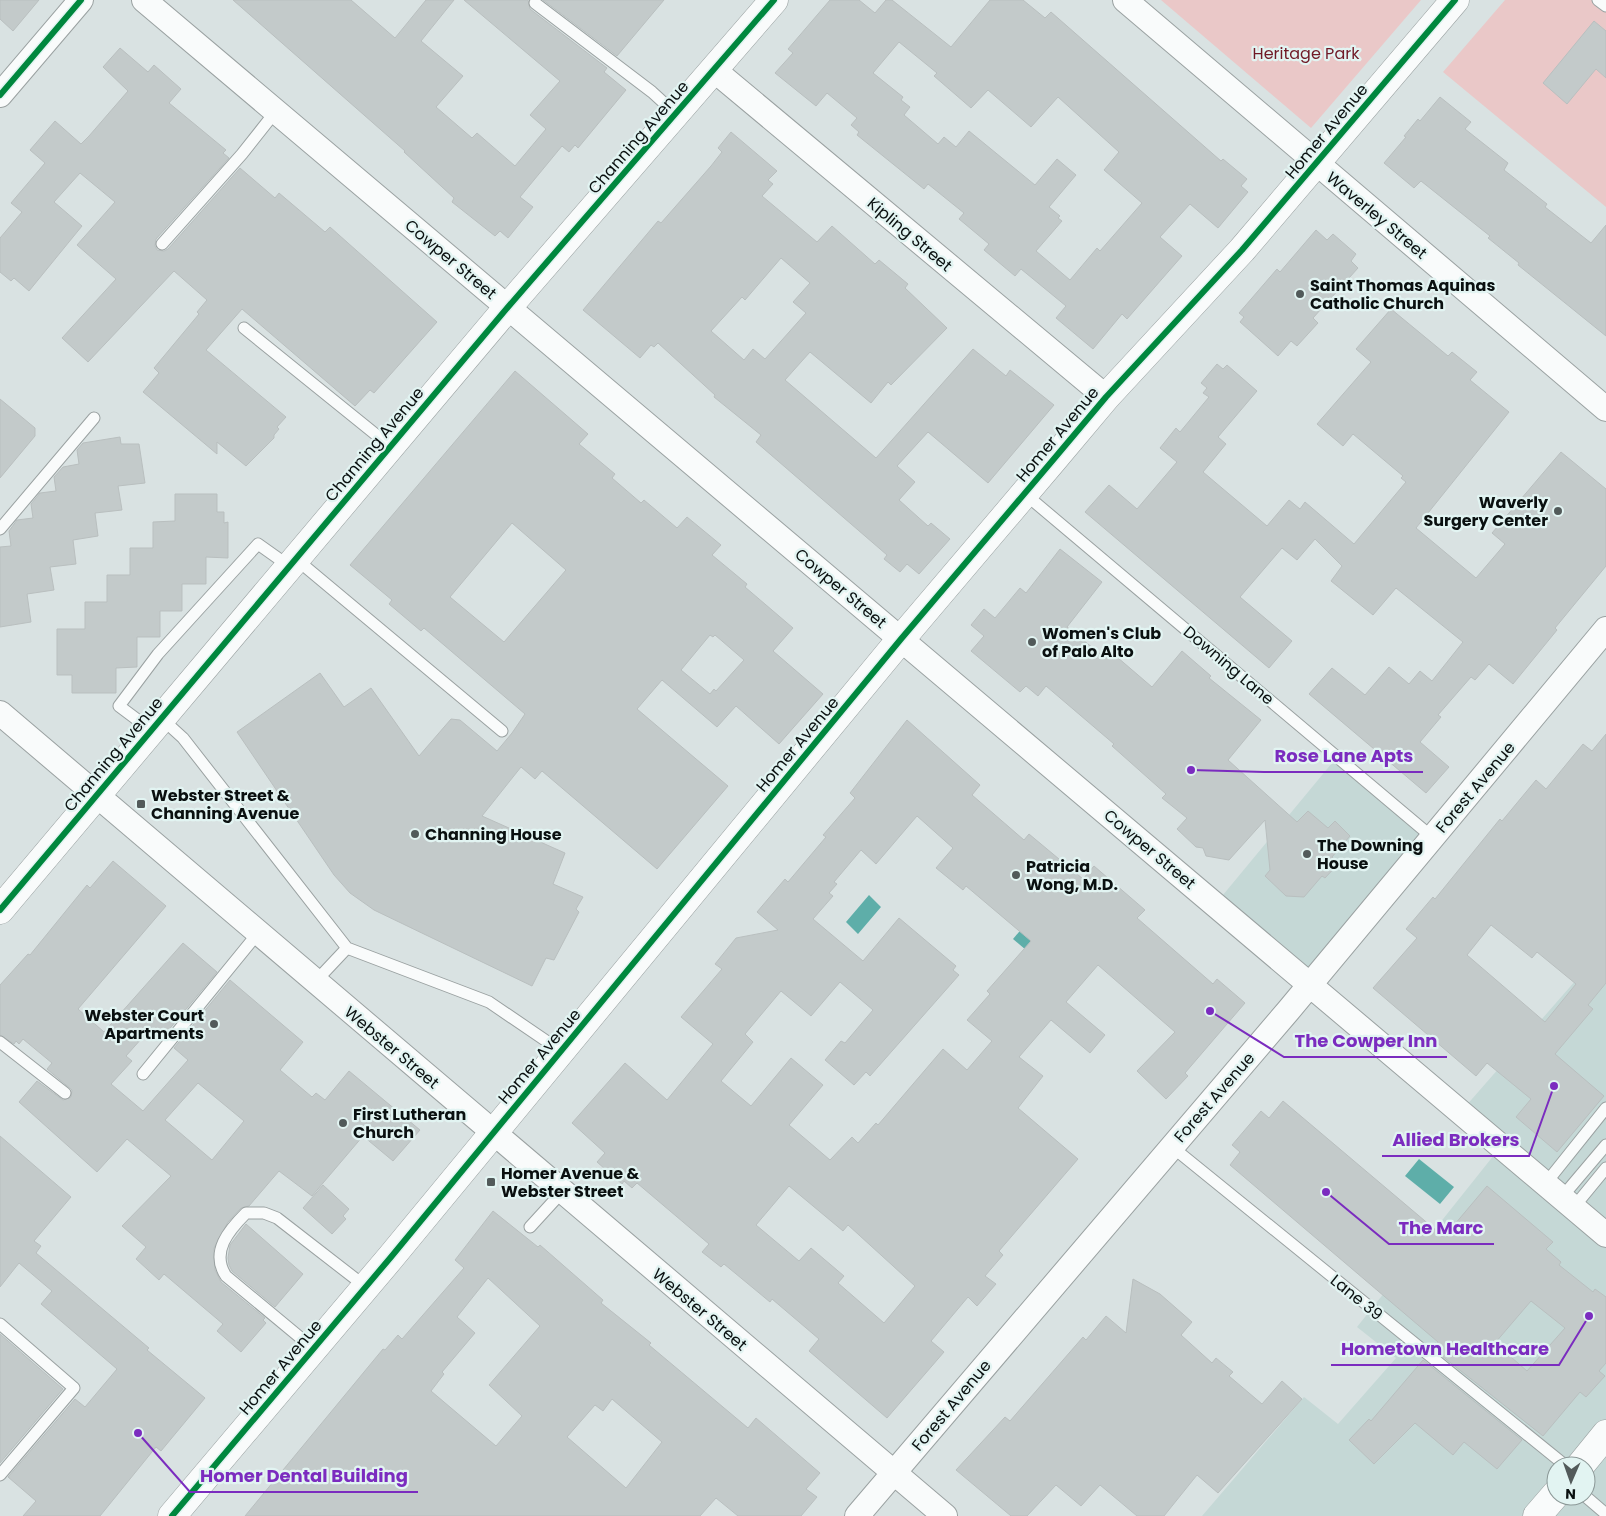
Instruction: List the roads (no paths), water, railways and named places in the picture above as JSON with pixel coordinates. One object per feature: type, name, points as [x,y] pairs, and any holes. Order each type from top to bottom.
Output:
[{"type":"street","points":[[0,95],[81,0]]},
{"type":"street","name":"Cowper Street","points":[[144,0],[1606,1235]]},
{"type":"street","name":"Channing Avenue","points":[[0,910],[508,307],[774,0]]},
{"type":"street","name":"Waverley Street","points":[[1125,0],[1606,410]]},
{"type":"street","name":"Homer Avenue","points":[[172,1516],[366,1287],[901,639],[1106,398],[1242,250],[1317,164],[1455,0]]},
{"type":"street","name":"Kipling Street","points":[[714,70],[1106,398]]},
{"type":"street","name":"Forest Avenue","points":[[857,1516],[1310,984],[1606,628]]},
{"type":"street","name":"Webster Street","points":[[0,713],[945,1516]]},
{"type":"street","points":[[1588,1456],[1606,1434]]},
{"type":"street","points":[[1537,1516],[1546,1506]]},
{"type":"lane","points":[[1598,0],[1606,6]]},
{"type":"lane","points":[[535,3],[652,92],[676,114]]},
{"type":"lane","points":[[162,244],[242,154],[276,112]]},
{"type":"lane","points":[[244,328],[390,446]]},
{"type":"lane","points":[[0,529],[94,418]]},
{"type":"lane","name":"Downing Lane","points":[[1025,494],[1432,837]]},
{"type":"lane","points":[[502,732],[292,562],[258,544],[158,654],[119,706],[183,738],[347,948],[489,1002],[561,1051]]},
{"type":"lane","points":[[143,1074],[258,933]]},
{"type":"lane","points":[[315,982],[347,948]]},
{"type":"lane","points":[[0,1042],[65,1093]]},
{"type":"lane","points":[[1561,1196],[1606,1108]]},
{"type":"lane","points":[[1561,1196],[1606,1145]]},
{"type":"lane","name":"Lane 39","points":[[1171,1146],[1554,1456]]},
{"type":"lane","points":[[1561,1196],[1606,1168]]},
{"type":"lane","points":[[530,1227],[562,1192]]},
{"type":"lane","points":[[314,1349],[226,1276],[221,1269],[219,1260],[220,1248],[234,1224],[246,1214],[264,1213],[277,1218],[366,1287]]},
{"type":"lane","points":[[0,1324],[74,1388],[0,1475]]},
{"type":"lane","points":[[1596,1505],[1606,1514]]},
{"type":"water","points":[[869,895],[881,907],[858,934],[846,922]]},
{"type":"water","points":[[1041,906],[1054,917],[1026,950],[1013,939]]},
{"type":"water","points":[[1419,1159],[1454,1187],[1440,1204],[1405,1176]]},
{"type":"place","name":"Saint Thomas Aquinas Catholic Church","points":[[1300,294]]},
{"type":"place","name":"Waverly Surgery Center","points":[[1558,511]]},
{"type":"place","name":"Women's Club of Palo Alto","points":[[1032,642]]},
{"type":"place","name":"Rose Lane Apts","points":[[1191,770]]},
{"type":"place","name":"Webster Street & Channing Avenue","points":[[141,804]]},
{"type":"place","name":"Channing House","points":[[415,834]]},
{"type":"place","name":"The Downing House","points":[[1307,854]]},
{"type":"place","name":"Patricia Wong, M.D.","points":[[1016,875]]},
{"type":"place","name":"The Cowper Inn","points":[[1210,1011]]},
{"type":"place","name":"Webster Court Apartments","points":[[214,1024]]},
{"type":"place","name":"Allied Brokers","points":[[1554,1086]]},
{"type":"place","name":"First Lutheran Church","points":[[343,1123]]},
{"type":"place","name":"Homer Avenue & Webster Street","points":[[491,1182]]},
{"type":"place","name":"The Marc","points":[[1326,1192]]},
{"type":"place","name":"Hometown Healthcare","points":[[1589,1316]]},
{"type":"place","name":"Homer Dental Building","points":[[138,1433]]},
{"type":"park label","name":"Heritage Park","points":[[1306,53]]}]
